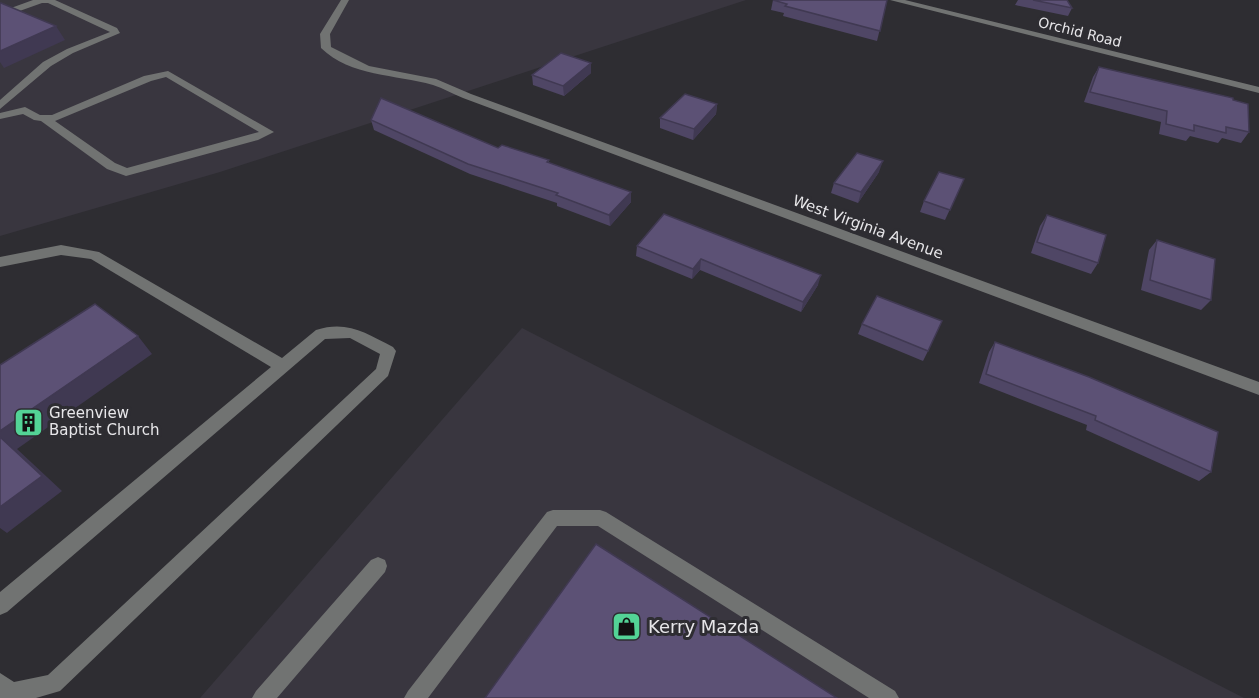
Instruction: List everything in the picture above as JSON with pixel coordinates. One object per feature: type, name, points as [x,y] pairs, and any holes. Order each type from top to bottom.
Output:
[{"type":"street","points":[[0,15],[41,0],[50,1],[114,30],[115,33],[70,51],[47,64],[0,106]]},
{"type":"street","name":"West Virginia Avenue","points":[[345,0],[325,33],[326,48],[348,63],[383,74],[434,81],[466,96],[1259,389]]},
{"type":"street","name":"Orchid Road","points":[[894,0],[962,13],[1259,90]]},
{"type":"street","points":[[0,116],[25,110],[38,118],[44,118],[54,118],[148,78],[168,74],[268,132],[254,138],[126,171],[111,166],[44,118]]},
{"type":"street","points":[[0,262],[61,250],[94,255],[282,366]]},
{"type":"street","points":[[0,605],[321,333],[352,332],[388,351],[383,372],[53,684],[10,693],[0,683]]},
{"type":"street","points":[[415,698],[553,518],[600,518],[888,698]]},
{"type":"street","points":[[263,698],[378,566]]},
{"type":"shaded area","points":[[0,0],[746,0],[220,172],[0,236]]},
{"type":"shaded area","points":[[522,328],[1244,698],[200,698]]},
{"type":"building","points":[[773,0],[887,0],[880,31],[785,6],[787,4]]},
{"type":"building","points":[[1033,0],[1067,0],[1072,8]]},
{"type":"building","points":[[1,3],[56,26],[0,51]]},
{"type":"building","points":[[561,53],[591,63],[563,86],[532,75]]},
{"type":"building","points":[[1099,67],[1233,98],[1233,100],[1248,104],[1249,132],[1226,127],[1226,133],[1194,125],[1194,131],[1166,124],[1167,111],[1090,92]]},
{"type":"building","points":[[685,94],[717,104],[694,129],[660,118]]},
{"type":"building","points":[[381,98],[498,148],[502,145],[549,160],[547,162],[631,192],[609,215],[556,195],[558,193],[468,164],[371,120]]},
{"type":"building","points":[[857,153],[883,161],[861,192],[834,183]]},
{"type":"building","points":[[939,172],[964,179],[950,210],[924,201]]},
{"type":"building","points":[[664,214],[821,275],[803,302],[701,259],[693,269],[637,246]]},
{"type":"building","points":[[1047,215],[1106,235],[1098,263],[1037,242]]},
{"type":"building","points":[[1157,240],[1215,259],[1211,300],[1150,280]]},
{"type":"building","points":[[877,296],[942,321],[928,351],[862,324]]},
{"type":"building","points":[[95,304],[138,336],[0,431],[0,365]]},
{"type":"building","points":[[995,342],[1089,377],[1218,432],[1211,472],[1095,420],[1096,416],[986,374]]},
{"type":"building","points":[[0,437],[42,476],[0,507]]},
{"type":"building","name":"Kerry Mazda","points":[[596,544],[837,698],[485,698]]},
{"type":"place","name":"Greenview Baptist Church","points":[[28,422]]},
{"type":"place","name":"Kerry Mazda","points":[[627,627]]}]
